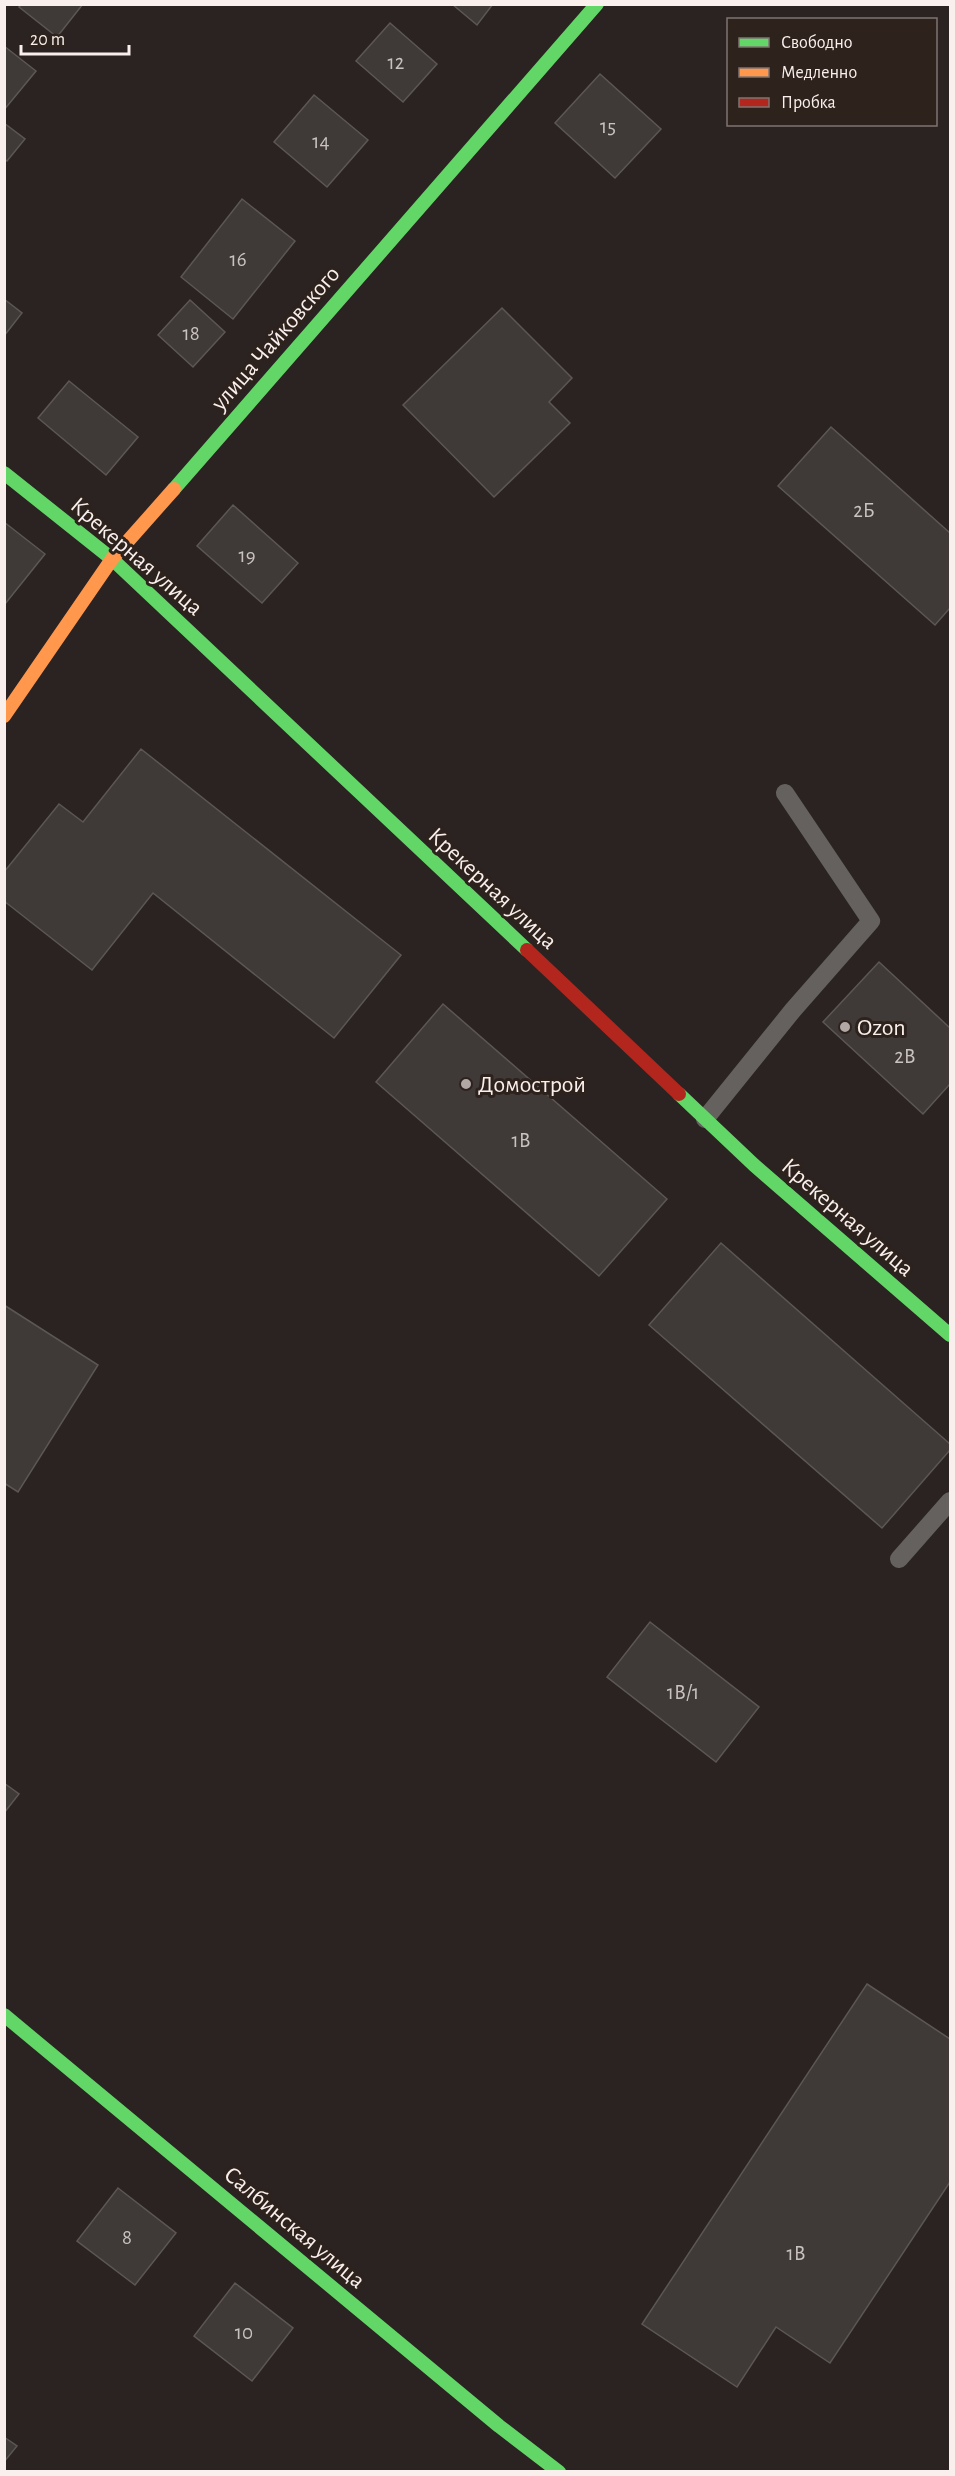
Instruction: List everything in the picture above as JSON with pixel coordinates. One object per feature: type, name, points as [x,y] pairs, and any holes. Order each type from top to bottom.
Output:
[{"type":"street","name":"улица Чайковского","points":[[4,716],[112,559],[597,4]]},
{"type":"street","name":"Крекерная улица","points":[[4,473],[112,559],[754,1165],[951,1335]]},
{"type":"street","name":"Салбинская улица","points":[[4,2014],[481,2410],[560,2472]]},
{"type":"lane","points":[[705,1119],[793,1010],[871,921],[785,793]]},
{"type":"lane","points":[[899,1559],[951,1501]]},
{"type":"building","points":[[22,4],[83,4],[57,37],[19,7]]},
{"type":"building","points":[[452,4],[493,4],[477,25]]},
{"type":"building","points":[[390,23],[437,64],[403,102],[356,61]]},
{"type":"building","points":[[4,46],[36,71],[4,110]]},
{"type":"building","points":[[600,74],[661,129],[615,178],[555,123]]},
{"type":"building","points":[[314,95],[368,140],[327,187],[274,142]]},
{"type":"building","points":[[4,123],[25,139],[7,161],[4,159]]},
{"type":"building","points":[[242,199],[295,241],[233,319],[181,277]]},
{"type":"building","points":[[4,299],[22,313],[4,336]]},
{"type":"building","points":[[190,300],[225,332],[193,367],[158,335]]},
{"type":"building","points":[[502,308],[572,378],[549,402],[570,423],[494,497],[403,405]]},
{"type":"building","points":[[69,381],[138,437],[106,475],[38,418]]},
{"type":"building","points":[[831,427],[950,533],[950,608],[935,625],[778,486]]},
{"type":"building","points":[[233,505],[298,563],[262,603],[197,546]]},
{"type":"building","points":[[4,522],[45,554],[5,604],[4,604]]},
{"type":"building","points":[[141,749],[401,955],[334,1038],[153,893],[92,970],[4,901],[4,872],[59,804],[83,822]]},
{"type":"building","points":[[879,962],[950,1028],[950,1084],[923,1114],[823,1022]]},
{"type":"building","points":[[443,1004],[667,1199],[599,1276],[376,1082]]},
{"type":"building","points":[[721,1243],[950,1444],[950,1450],[882,1528],[649,1325]]},
{"type":"building","points":[[4,1305],[98,1365],[18,1492],[4,1483]]},
{"type":"building","points":[[650,1622],[759,1707],[716,1762],[607,1677]]},
{"type":"building","points":[[4,1783],[19,1794],[4,1813]]},
{"type":"building","points":[[867,1984],[950,2039],[950,2182],[830,2363],[776,2327],[737,2387],[642,2324]]},
{"type":"building","points":[[118,2188],[176,2233],[135,2285],[77,2241]]},
{"type":"building","points":[[235,2283],[293,2328],[252,2381],[194,2336]]},
{"type":"building","points":[[4,2437],[17,2446],[4,2462]]},
{"type":"traffic: fast","points":[[174,489],[597,4]]},
{"type":"traffic: fast","points":[[4,473],[112,559],[527,950]]},
{"type":"traffic: fast","points":[[679,1094],[754,1165],[950,1335]]},
{"type":"traffic: fast","points":[[4,2015],[499,2426],[559,2472]]},
{"type":"traffic: slow","points":[[4,716],[112,559],[174,489]]},
{"type":"traffic: jam","points":[[527,950],[679,1094]]},
{"type":"place","name":"Ozon","points":[[845,1027]]},
{"type":"place","name":"Домострой","points":[[466,1084]]}]
